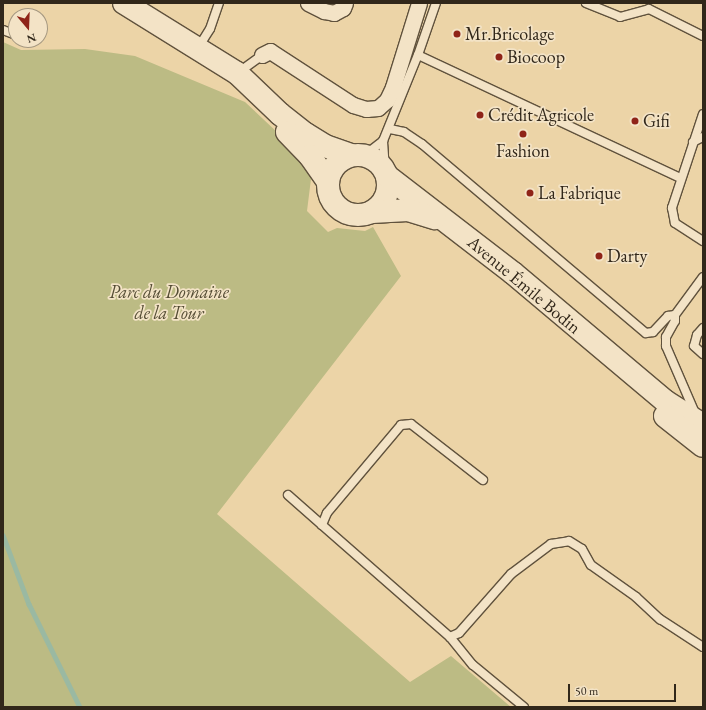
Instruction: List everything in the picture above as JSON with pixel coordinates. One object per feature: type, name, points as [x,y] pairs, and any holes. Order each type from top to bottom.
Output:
[{"type":"main road","points":[[124,3],[237,73],[280,114],[306,134],[325,146],[380,163],[386,173],[386,197],[372,212],[362,215],[350,215],[340,210],[330,196],[327,180],[310,156],[260,104],[237,73]]},
{"type":"main road","points":[[327,180],[338,161],[358,155]]},
{"type":"main road","name":"Avenue Émile Bodin","points":[[386,173],[445,221],[513,273],[602,350],[665,401],[701,424]]},
{"type":"main road","name":"Avenue Émile Bodin","points":[[372,212],[408,210],[445,221]]},
{"type":"main road","name":"Avenue Émile Bodin","points":[[602,350],[634,388],[660,412],[703,446]]},
{"type":"street","points":[[308,3],[324,12],[334,13],[343,8],[345,3]]},
{"type":"street","points":[[262,55],[270,51],[353,105],[366,109],[378,108],[387,100],[393,87],[420,3]]},
{"type":"lane","points":[[198,49],[210,29],[219,3]]},
{"type":"lane","points":[[386,173],[384,141],[418,55],[436,3]]},
{"type":"lane","points":[[586,3],[620,17],[649,9],[703,36]]},
{"type":"lane","points":[[237,73],[262,55]]},
{"type":"lane","points":[[418,55],[681,178]]},
{"type":"lane","points":[[703,114],[672,208],[675,223],[703,241]]},
{"type":"lane","points":[[390,129],[404,132],[422,144],[646,332],[653,332],[668,316],[675,315]]},
{"type":"lane","points":[[693,142],[703,137]]},
{"type":"lane","points":[[358,155],[384,141]]},
{"type":"lane","points":[[701,424],[666,346],[666,337],[675,321],[675,315],[703,277]]},
{"type":"lane","points":[[703,328],[694,341],[694,346],[703,354]]},
{"type":"lane","points":[[322,525],[327,512],[400,425],[411,424],[483,480]]},
{"type":"lane","points":[[288,495],[450,637],[473,665],[524,707]]},
{"type":"lane","points":[[450,637],[459,633],[511,574],[551,544],[569,541],[582,549],[591,565],[636,597],[660,619],[703,647]]},
{"type":"green space","name":"Parc du Domaine de la Tour","points":[[3,42],[8,44],[8,48],[16,48],[21,50],[85,49],[135,56],[245,102],[295,149],[312,171],[307,211],[328,232],[337,228],[365,231],[373,227],[401,276],[217,514],[410,682],[451,656],[511,707],[3,707]]},
{"type":"waterway","points":[[3,535],[29,604],[80,707]]},
{"type":"place","name":"Mr.Bricolage","points":[[457,34]]},
{"type":"place","name":"Biocoop","points":[[499,57]]},
{"type":"place","name":"Crédit Agricole","points":[[480,115]]},
{"type":"place","name":"Gifi","points":[[635,121]]},
{"type":"place","name":"Fashion","points":[[523,134]]},
{"type":"place","name":"La Fabrique","points":[[530,193]]},
{"type":"place","name":"Darty","points":[[599,256]]}]
